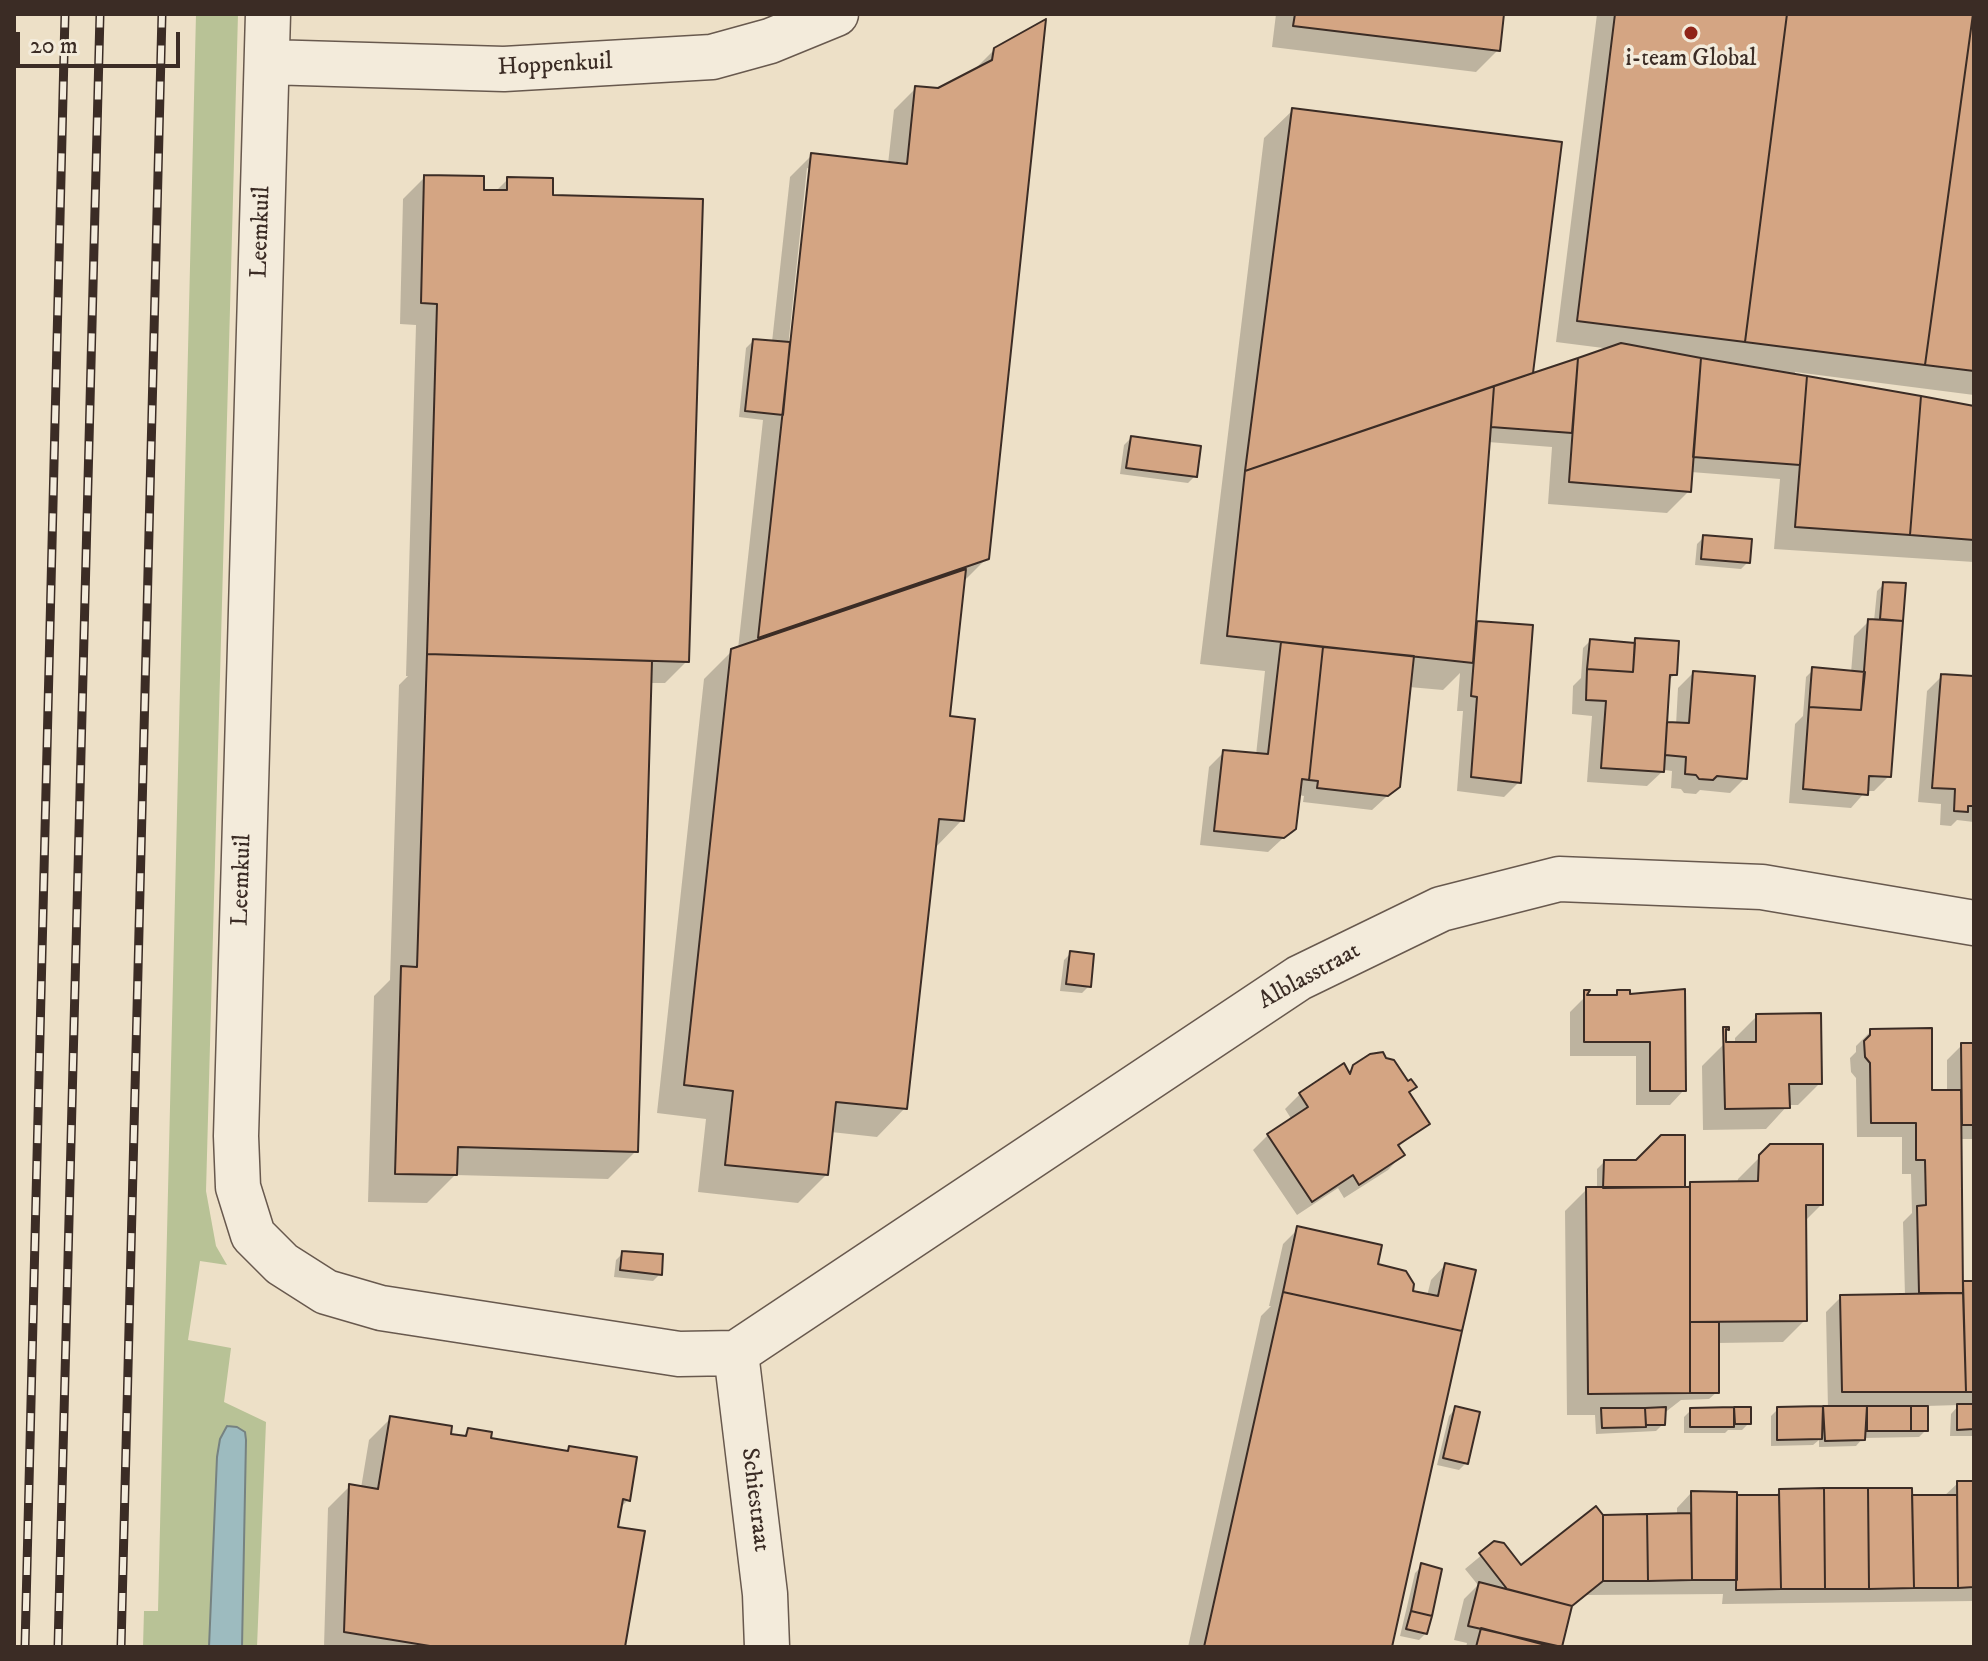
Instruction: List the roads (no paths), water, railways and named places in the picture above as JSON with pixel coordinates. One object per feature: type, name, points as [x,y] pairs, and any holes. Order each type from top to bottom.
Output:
[{"type":"street","name":"Leemkuil","points":[[268,14],[236,1136],[238,1187],[253,1235],[282,1264],[326,1292],[381,1308],[679,1354],[736,1353]]},
{"type":"street","name":"Hoppenkuil","points":[[267,62],[504,69],[712,57],[770,41],[836,14]]},
{"type":"street","name":"Alblasstraat","points":[[736,1353],[1299,978],[1441,909],[1559,879],[1762,887],[1974,923]]},
{"type":"street","name":"Schiestraat","points":[[736,1353],[765,1594],[767,1647]]},
{"type":"water","points":[[227,1426],[245,1432],[246,1440],[242,1647],[209,1647],[217,1457],[220,1439]]},
{"type":"railway","points":[[25,1647],[65,14]]},
{"type":"railway","points":[[58,1647],[100,14]]},
{"type":"railway","points":[[121,1647],[162,14]]},
{"type":"place","name":"i-team Global","points":[[1691,33]]}]
